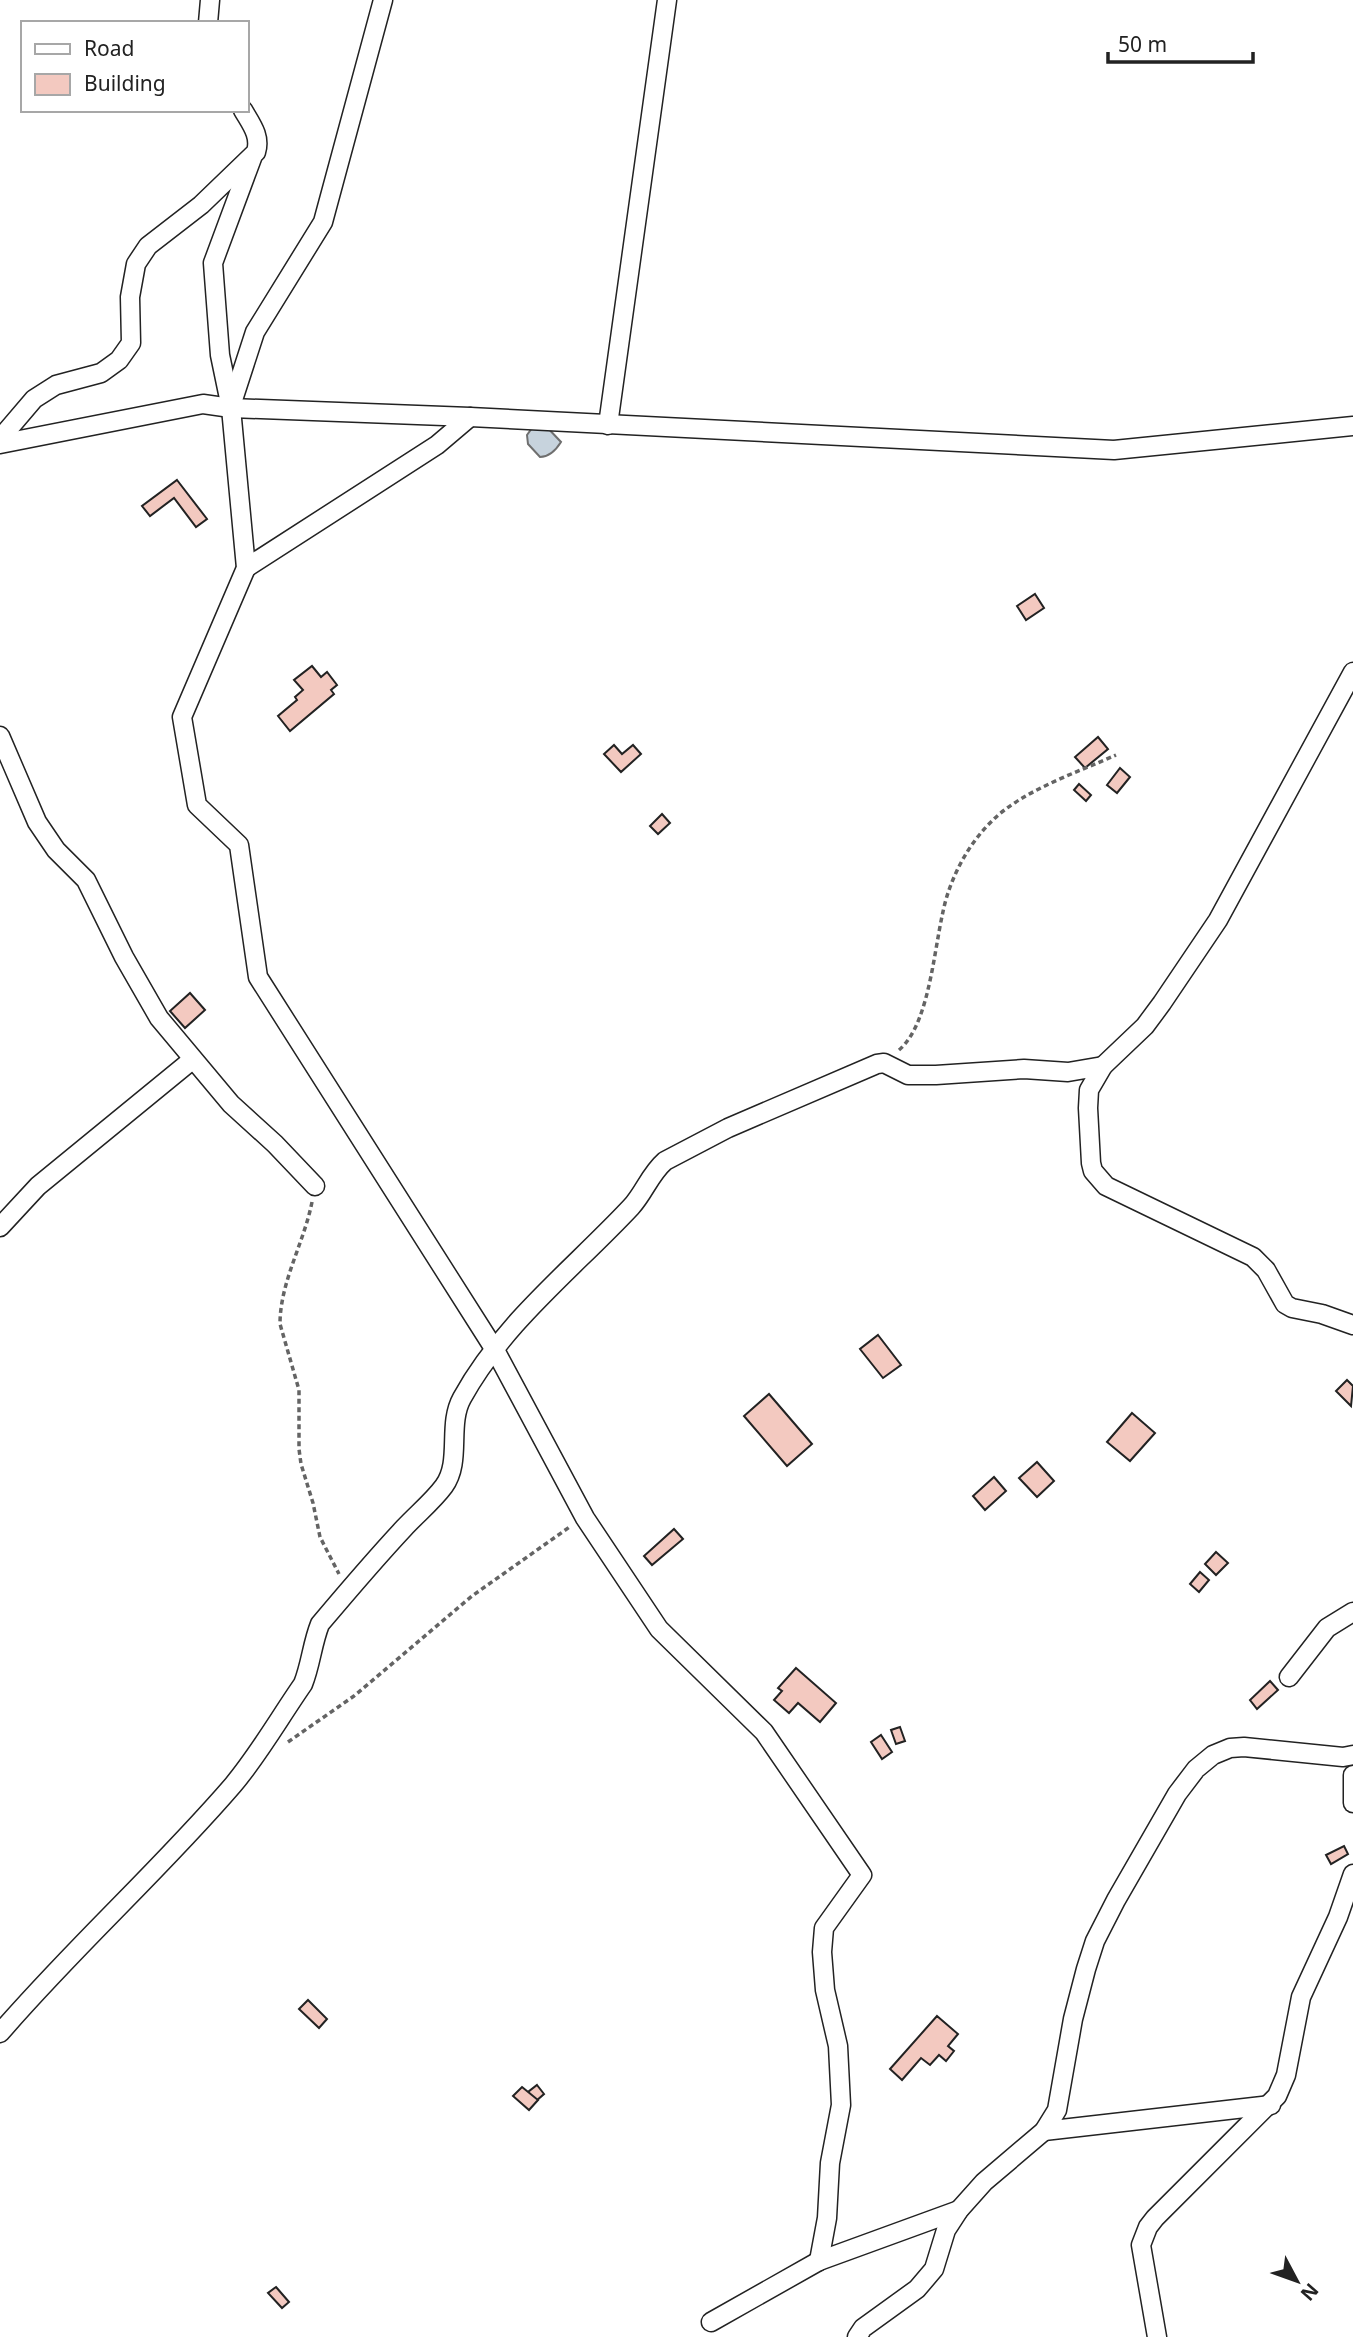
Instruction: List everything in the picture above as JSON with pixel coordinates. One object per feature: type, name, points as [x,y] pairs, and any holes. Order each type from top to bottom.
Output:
[{"type":"street","points":[[208,21],[210,0]]},
{"type":"street","points":[[231,408],[255,332],[323,222],[383,0]]},
{"type":"street","points":[[608,425],[667,0]]},
{"type":"street","points":[[244,112],[257,135],[258,143],[213,264],[220,355],[231,408],[246,568],[182,717],[197,805],[239,845],[258,977],[495,1349],[585,1518],[659,1629],[764,1732],[862,1875],[824,1928],[822,1952],[825,1990],[838,2046],[841,2105],[830,2163],[827,2218],[819,2261]]},
{"type":"street","points":[[0,439],[34,399],[56,385],[101,373],[119,360],[131,343],[130,298],[136,264],[143,253],[252,158]]},
{"type":"street","points":[[0,444],[203,404],[231,408],[470,417],[1114,450],[1353,426]]},
{"type":"street","points":[[246,568],[437,445],[470,417]]},
{"type":"street","points":[[1353,672],[1218,920],[1145,1026],[1102,1066],[1089,1090],[1088,1108],[1091,1163],[1093,1171],[1106,1186],[1253,1257],[1266,1270],[1279,1297],[1292,1308],[1322,1314],[1353,1325]]},
{"type":"street","points":[[0,736],[37,822],[56,850],[86,880],[159,1018],[231,1104],[275,1144],[315,1186]]},
{"type":"street","points":[[0,1227],[38,1186],[192,1060]]},
{"type":"street","points":[[0,2033],[37,1991],[154,1872],[235,1782],[303,1684],[320,1624],[444,1486],[451,1471],[457,1410],[461,1399],[495,1349],[513,1325],[632,1206],[654,1171],[665,1161],[728,1128],[871,1066],[884,1063],[908,1075],[1024,1069],[1068,1072],[1102,1066]]},
{"type":"street","points":[[1289,1677],[1327,1628],[1353,1612]]},
{"type":"street","points":[[857,2337],[863,2328],[917,2289],[934,2269],[946,2230],[959,2210],[984,2182],[1044,2132],[1057,2110],[1073,2019],[1096,1941],[1137,1861],[1177,1794],[1196,1769],[1213,1755],[1230,1748],[1244,1747],[1343,1757],[1353,1755]]},
{"type":"street","points":[[1353,1775],[1353,1802]]},
{"type":"street","points":[[1157,2337],[1143,2238],[1155,2218],[1271,2105],[1277,2096],[1286,2075],[1301,1997],[1338,1917],[1353,1874]]},
{"type":"street","points":[[1044,2132],[1271,2105]]},
{"type":"street","points":[[711,2322],[819,2261],[959,2210]]},
{"type":"path","points":[[884,1063],[905,1045],[913,1032],[926,996],[948,894],[972,845],[993,819],[1024,796],[1116,755]]},
{"type":"path","points":[[315,1186],[309,1215],[287,1285],[280,1324],[299,1390],[301,1464],[320,1537],[348,1591]]},
{"type":"path","points":[[285,1744],[354,1696],[472,1596],[585,1518]]},
{"type":"shaded area","points":[[543,423],[561,442],[552,453],[540,457],[528,444],[527,435],[535,424]]},
{"type":"building","points":[[177,480],[207,519],[196,527],[174,498],[150,516],[142,506]]},
{"type":"building","points":[[1035,594],[1044,608],[1026,620],[1017,606]]},
{"type":"building","points":[[312,666],[321,677],[327,672],[337,685],[331,690],[334,694],[290,731],[278,716],[297,700],[295,697],[303,690],[294,680]]},
{"type":"building","points":[[1098,737],[1108,749],[1085,768],[1075,757]]},
{"type":"building","points":[[614,745],[622,754],[633,745],[641,754],[621,772],[604,754]]},
{"type":"building","points":[[1120,768],[1130,777],[1117,793],[1107,785]]},
{"type":"building","points":[[1079,784],[1091,795],[1086,801],[1074,790]]},
{"type":"building","points":[[662,814],[670,823],[658,834],[650,826]]},
{"type":"building","points":[[190,993],[205,1010],[185,1028],[170,1011]]},
{"type":"building","points":[[878,1335],[901,1365],[883,1378],[860,1349]]},
{"type":"building","points":[[1347,1380],[1353,1386],[1351,1406],[1336,1391]]},
{"type":"building","points":[[769,1394],[812,1444],[787,1466],[744,1416]]},
{"type":"building","points":[[1132,1413],[1155,1433],[1130,1461],[1107,1442]]},
{"type":"building","points":[[1037,1462],[1054,1481],[1037,1497],[1019,1478]]},
{"type":"building","points":[[994,1477],[1006,1491],[985,1510],[973,1496]]},
{"type":"building","points":[[674,1529],[683,1539],[652,1565],[644,1556]]},
{"type":"building","points":[[1216,1552],[1228,1563],[1216,1575],[1205,1564]]},
{"type":"building","points":[[1200,1572],[1209,1580],[1199,1592],[1190,1584]]},
{"type":"building","points":[[796,1668],[836,1703],[820,1722],[798,1703],[789,1713],[774,1700],[782,1691],[778,1688]]},
{"type":"building","points":[[1270,1681],[1278,1690],[1257,1709],[1250,1700]]},
{"type":"building","points":[[900,1727],[905,1741],[896,1744],[891,1730]]},
{"type":"building","points":[[881,1735],[892,1752],[882,1759],[871,1742]]},
{"type":"building","points":[[1344,1846],[1348,1854],[1331,1864],[1326,1855]]},
{"type":"building","points":[[308,2000],[327,2019],[319,2028],[299,2009]]},
{"type":"building","points":[[937,2016],[958,2034],[948,2046],[954,2051],[946,2061],[939,2055],[930,2065],[921,2058],[902,2080],[890,2069]]},
{"type":"building","points":[[537,2085],[544,2094],[536,2101],[528,2092]]},
{"type":"building","points":[[522,2087],[538,2100],[529,2110],[513,2096]]},
{"type":"building","points":[[276,2287],[289,2302],[282,2308],[268,2293]]}]
